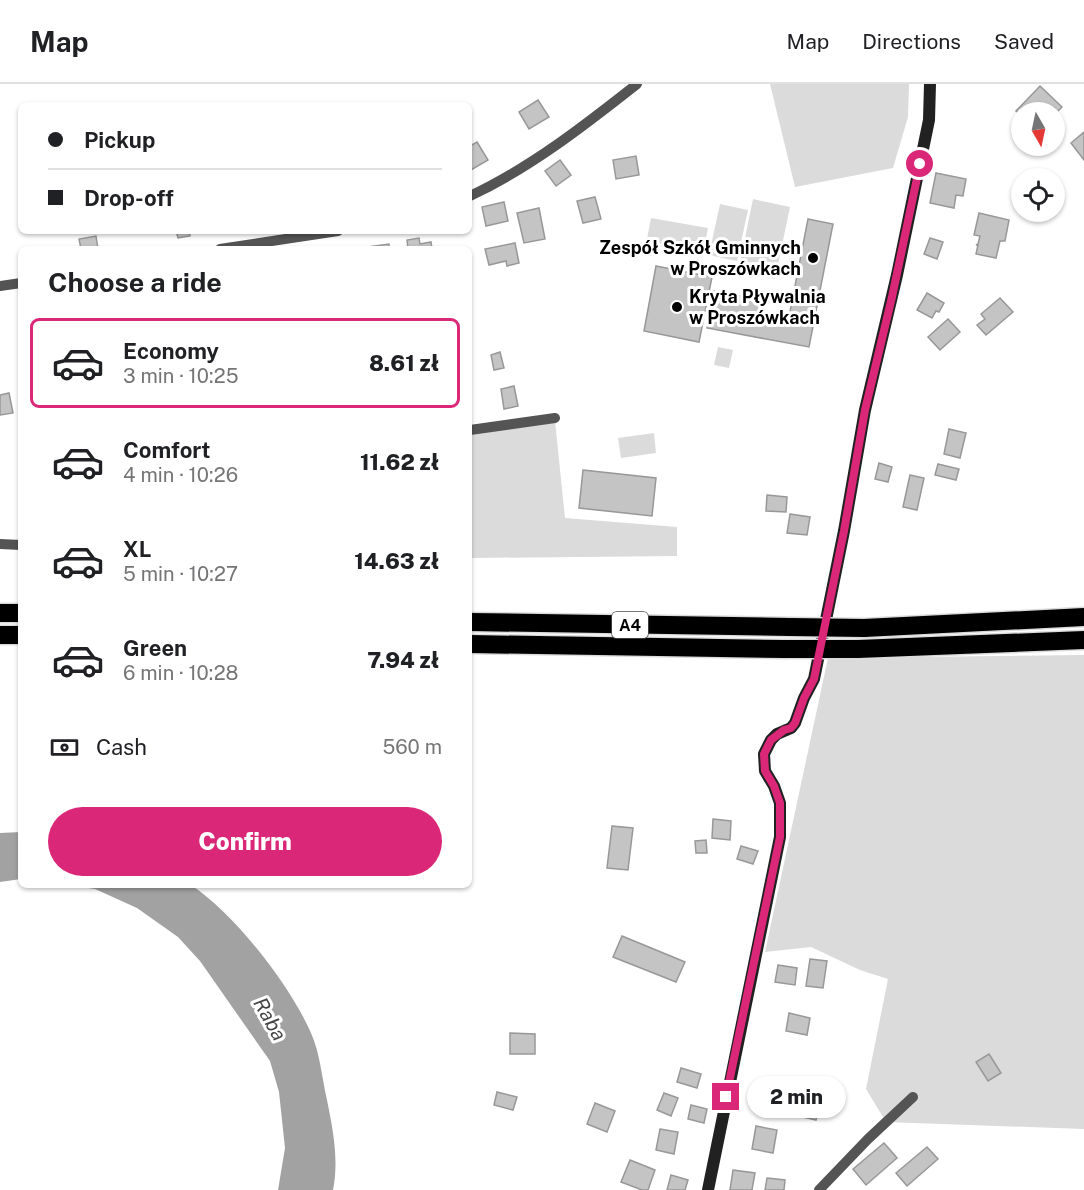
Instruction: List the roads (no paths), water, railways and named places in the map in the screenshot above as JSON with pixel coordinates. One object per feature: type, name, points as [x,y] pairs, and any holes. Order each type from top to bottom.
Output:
[{"type":"highway","points":[[0,613],[18,614]]},
{"type":"highway","name":"A4","points":[[472,622],[864,628],[1084,617]]},
{"type":"highway","points":[[0,635],[18,635]]},
{"type":"highway","name":"A4","points":[[472,644],[858,650],[1084,640]]},
{"type":"main road","points":[[708,1190],[780,837],[780,803],[765,771],[764,754],[771,740],[795,723],[814,679],[840,553],[865,410],[892,297],[929,120],[930,84]]},
{"type":"street","points":[[472,195],[495,184],[531,161],[598,115],[637,84]]},
{"type":"street","points":[[240,246],[318,234]]},
{"type":"street","points":[[0,286],[18,283]]},
{"type":"street","points":[[472,430],[555,418]]},
{"type":"street","points":[[0,544],[18,545]]},
{"type":"street","points":[[819,1190],[913,1097]]},
{"type":"water","points":[[18,832],[18,879],[0,882],[0,833]]},
{"type":"water","name":"Raba","points":[[88,888],[195,888],[225,914],[260,952],[290,994],[314,1041],[333,1134],[335,1179],[333,1190],[278,1190],[285,1148],[279,1092],[270,1061],[200,961],[178,937],[137,908]]},
{"type":"place","name":"Zespół Szkół Gminnych w Proszówkach","points":[[813,258]]},
{"type":"place","name":"Kryta Pływalnia w Proszówkach","points":[[677,307]]}]
